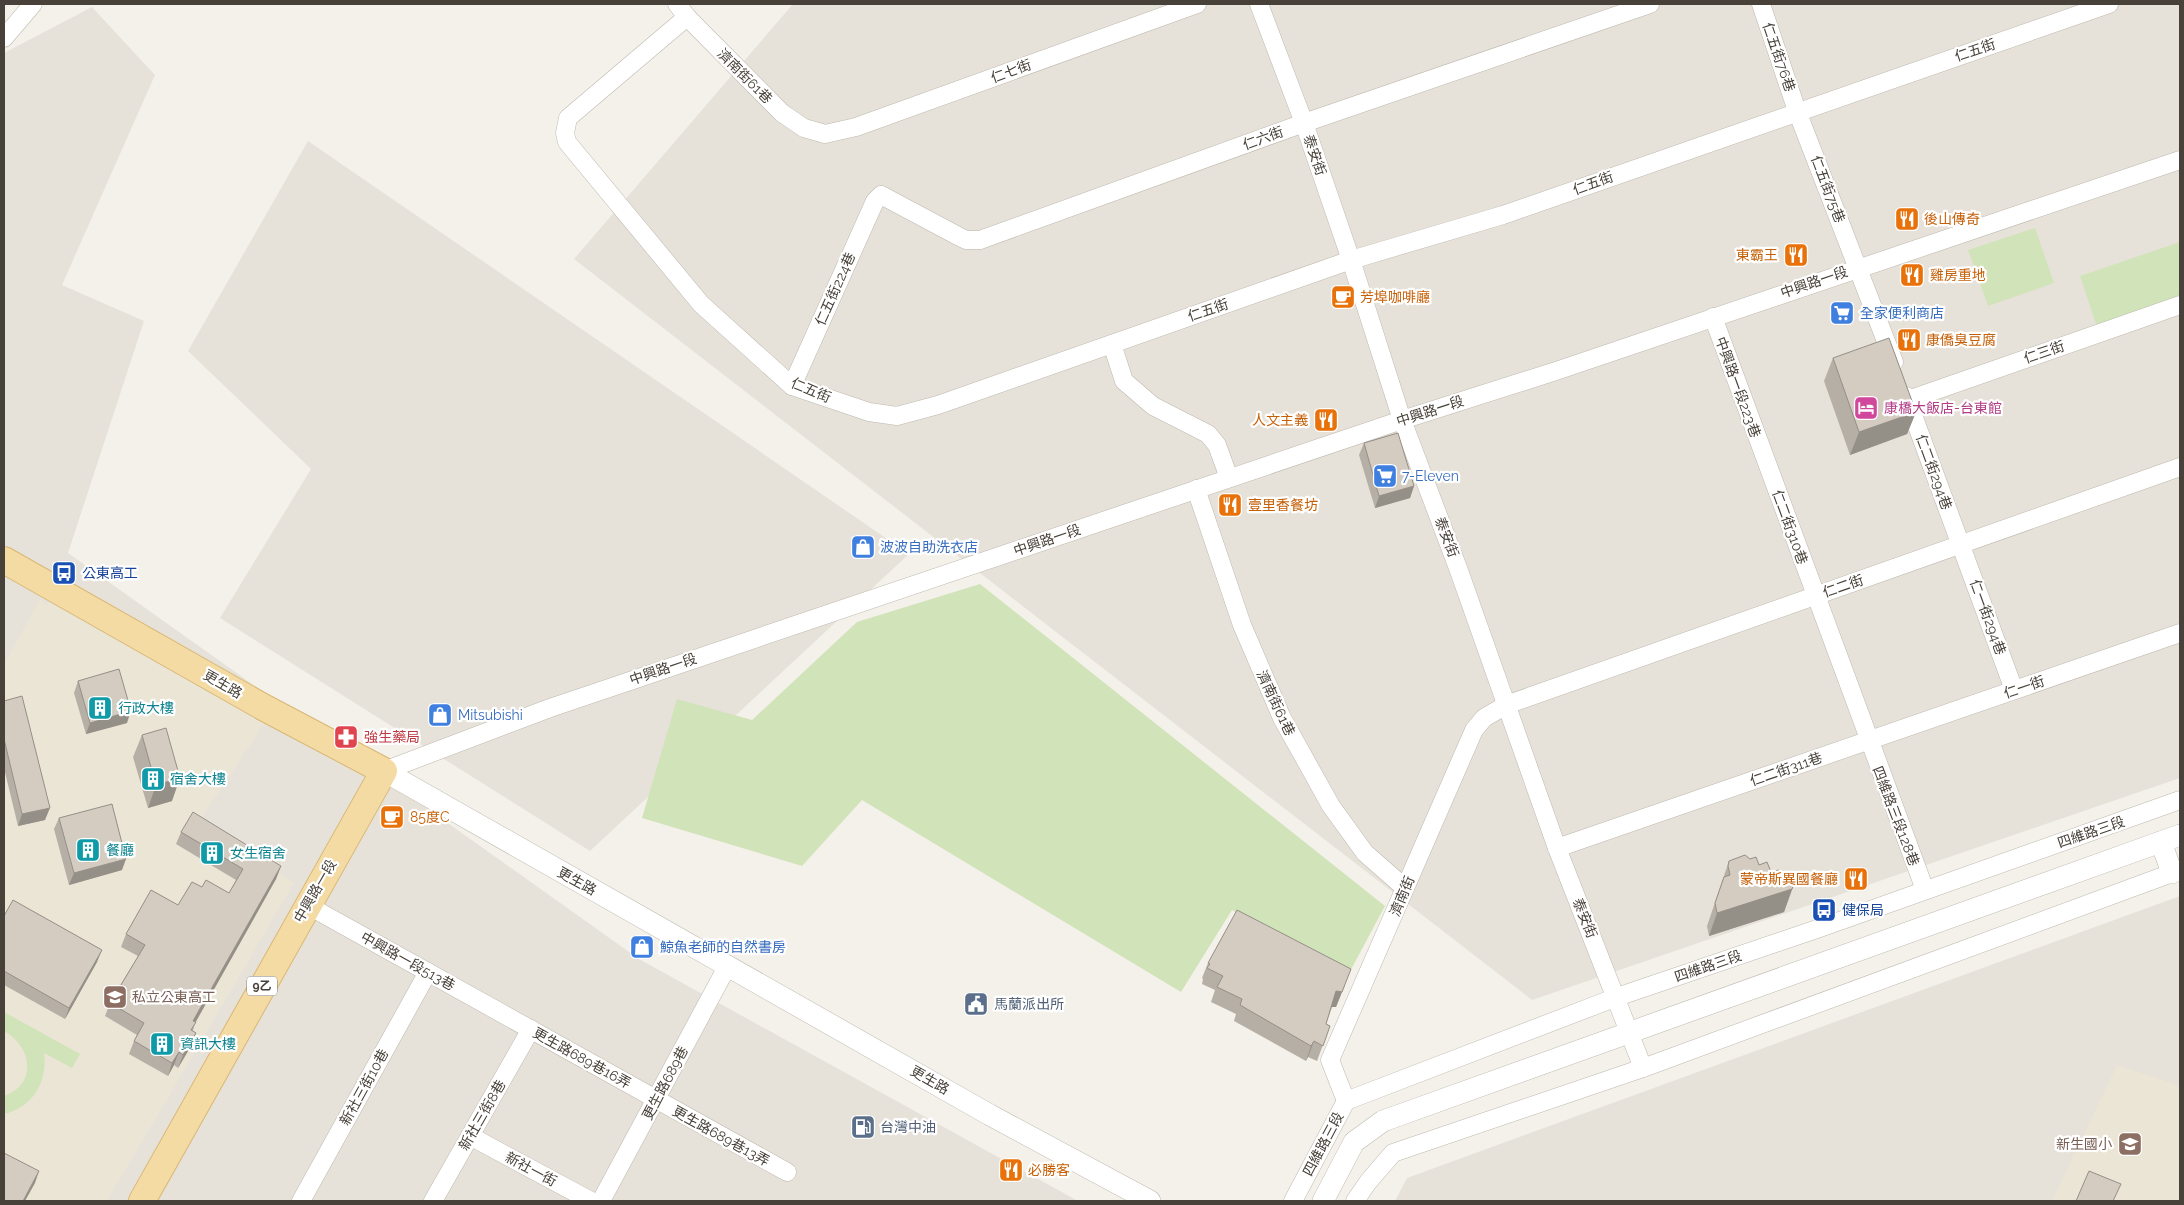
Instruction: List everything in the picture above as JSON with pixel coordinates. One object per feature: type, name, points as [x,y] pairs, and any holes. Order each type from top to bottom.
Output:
[{"type":"main road","name":"更生路","points":[[4,560],[263,707],[384,771]]},
{"type":"main road","name":"中興路一段","points":[[142,1201],[384,771]]},
{"type":"street","points":[[4,38],[32,4]]},
{"type":"street","name":"仁七街","points":[[825,134],[856,128],[1197,4]]},
{"type":"street","name":"泰安街","points":[[1259,4],[1304,123],[1351,260],[1402,420],[1458,568],[1557,848],[1643,1068]]},
{"type":"street","name":"仁六街","points":[[881,196],[966,240],[980,240],[1304,123],[1650,4]]},
{"type":"street","name":"仁五街76巷","points":[[1761,4],[1798,111]]},
{"type":"street","name":"仁五街","points":[[682,10],[568,118],[564,133],[567,142],[701,304],[792,386],[870,412],[896,416],[938,405],[1351,260],[1503,215],[2084,8],[2109,4]]},
{"type":"street","name":"濟南街61巷","points":[[682,10],[782,114],[804,128],[825,134]]},
{"type":"street","name":"仁五街75巷","points":[[1798,111],[1859,267],[1908,400]]},
{"type":"street","name":"中興路一段","points":[[384,771],[550,708],[1196,489],[1556,371],[2180,160]]},
{"type":"street","name":"仁五街224巷","points":[[792,386],[875,201],[881,196]]},
{"type":"street","name":"仁三街","points":[[1908,400],[2180,305]]},
{"type":"street","name":"中興路一段223巷","points":[[1712,317],[1764,458]]},
{"type":"street","points":[[1112,344],[1124,381],[1153,406],[1208,434],[1217,445],[1229,478]]},
{"type":"street","name":"仁二街294巷","points":[[1908,400],[1961,544]]},
{"type":"street","name":"仁二街310巷","points":[[1764,458],[1815,596]]},
{"type":"street","name":"仁二街","points":[[1506,705],[2180,467]]},
{"type":"street","name":"濟南街61巷","points":[[1196,489],[1242,625],[1282,718],[1331,806],[1365,853],[1405,888]]},
{"type":"street","name":"仁一街294巷","points":[[1961,544],[2014,690]]},
{"type":"street","points":[[1815,596],[1868,741]]},
{"type":"street","name":"仁一街","points":[[1868,741],[2180,633]]},
{"type":"street","name":"濟南街","points":[[1346,1101],[1330,1060],[1474,730],[1484,718],[1506,705]]},
{"type":"street","name":"仁二街311巷","points":[[1557,848],[1868,741]]},
{"type":"street","name":"四維路三段128巷","points":[[1868,741],[1925,890]]},
{"type":"street","name":"更生路","points":[[384,771],[982,1110],[1150,1201]]},
{"type":"street","name":"四維路三段","points":[[1293,1201],[1346,1101],[1616,997],[1816,929],[2180,800]]},
{"type":"street","points":[[1355,1201],[1368,1182],[1393,1153],[1643,1068],[2176,872],[2170,839]]},
{"type":"street","name":"四維路三段","points":[[1323,1201],[1354,1142],[1383,1121],[1628,1031],[2170,839]]},
{"type":"street","name":"中興路一段513巷","points":[[307,905],[509,1018]]},
{"type":"street","name":"更生路689巷","points":[[601,1201],[728,965]]},
{"type":"street","name":"新社三街10巷","points":[[301,1201],[428,972]]},
{"type":"street","name":"更生路689巷16弄","points":[[509,1018],[656,1099]]},
{"type":"street","name":"新社三街8巷","points":[[433,1201],[531,1029]]},
{"type":"street","name":"更生路689巷13弄","points":[[656,1099],[787,1172]]},
{"type":"street","name":"新社一街","points":[[470,1136],[591,1201]]},
{"type":"shaded area","points":[[793,4],[2180,4],[2180,778],[1532,1000],[574,259]]},
{"type":"shaded area","points":[[92,7],[155,75],[62,285],[144,321],[68,553],[639,959],[1078,1201],[4,1201],[4,53]]},
{"type":"shaded area","points":[[308,141],[909,554],[590,851],[220,618],[311,469],[188,351]]},
{"type":"shaded area","name":"私立公東高工","points":[[54,598],[269,716],[198,823],[294,883],[107,1201],[4,1201],[4,665],[40,599],[46,605]]},
{"type":"shaded area","points":[[2180,896],[2180,1201],[1395,1201],[1407,1178]]},
{"type":"shaded area","name":"新生國小","points":[[2117,1065],[2180,1086],[2180,1201],[2052,1201]]},
{"type":"green space","points":[[2035,228],[2054,283],[1988,306],[1968,250]]},
{"type":"green space","points":[[2180,242],[2180,299],[2097,327],[2080,276]]},
{"type":"green space","points":[[980,584],[1385,906],[1347,977],[1232,910],[1181,992],[862,800],[802,866],[642,818],[677,699],[752,720],[857,622]]},
{"type":"green space","points":[[4,1012],[80,1054],[72,1068],[44,1053],[44,1073],[36,1091],[23,1105],[14,1111],[4,1114],[4,1096],[15,1090],[22,1083],[27,1065],[21,1046],[4,1031]]},
{"type":"building","points":[[1889,338],[1916,412],[1859,432],[1833,358]]},
{"type":"building","name":"7-Eleven","points":[[1398,433],[1414,486],[1379,496],[1364,443]]},
{"type":"building","name":"行政大樓","points":[[119,669],[131,711],[90,723],[78,681]]},
{"type":"building","points":[[22,696],[50,808],[22,814],[4,739],[4,701]]},
{"type":"building","points":[[166,728],[180,778],[156,785],[142,735]]},
{"type":"building","name":"餐廳","points":[[112,804],[126,859],[74,873],[59,818]]},
{"type":"building","points":[[193,812],[281,866],[193,1021],[196,1022],[191,1030],[196,1033],[183,1055],[179,1052],[172,1063],[134,1041],[144,1023],[110,1003],[145,945],[126,934],[151,890],[178,905],[192,882],[202,887],[206,880],[229,893],[243,869],[181,832]]},
{"type":"building","points":[[1745,855],[1750,859],[1756,857],[1759,865],[1767,862],[1771,872],[1779,870],[1783,878],[1798,874],[1792,889],[1717,913],[1715,903],[1724,877],[1730,875],[1729,861]]},
{"type":"building","points":[[13,900],[102,950],[69,1008],[4,971],[4,916]]},
{"type":"building","points":[[1237,910],[1351,969],[1342,992],[1336,991],[1326,1024],[1330,1026],[1323,1046],[1314,1041],[1311,1046],[1240,1005],[1242,999],[1217,987],[1223,976],[1207,968],[1210,964],[1208,963]]},
{"type":"building","points":[[4,1153],[39,1171],[23,1201],[4,1201]]},
{"type":"building","points":[[2089,1171],[2121,1184],[2113,1201],[2076,1201]]},
{"type":"place","name":"後山傳奇","points":[[1907,219]]},
{"type":"place","name":"東霸王","points":[[1796,255]]},
{"type":"place","name":"雞房重地","points":[[1912,275]]},
{"type":"place","name":"芳埠咖啡廳","points":[[1343,297]]},
{"type":"place","name":"全家便利商店","points":[[1842,313]]},
{"type":"place","name":"康僑臭豆腐","points":[[1909,340]]},
{"type":"place","name":"康橋大飯店-台東館","points":[[1866,408]]},
{"type":"place","name":"人文主義","points":[[1326,420]]},
{"type":"place","name":"7-Eleven","points":[[1385,476]]},
{"type":"place","name":"壹里香餐坊","points":[[1230,505]]},
{"type":"place","name":"波波自助洗衣店","points":[[863,547]]},
{"type":"place","name":"公東高工","points":[[64,573]]},
{"type":"place","name":"行政大樓","points":[[100,708]]},
{"type":"place","name":"Mitsubishi","points":[[440,715]]},
{"type":"place","name":"強生藥局","points":[[346,737]]},
{"type":"place","name":"宿舍大樓","points":[[153,779]]},
{"type":"place","name":"85度C","points":[[392,817]]},
{"type":"place","name":"餐廳","points":[[88,850]]},
{"type":"place","name":"女生宿舍","points":[[212,853]]},
{"type":"place","name":"蒙帝斯異國餐廳","points":[[1856,879]]},
{"type":"place","name":"健保局","points":[[1824,910]]},
{"type":"place","name":"鯨魚老師的自然書房","points":[[642,947]]},
{"type":"place","name":"私立公東高工","points":[[115,997]]},
{"type":"place","name":"馬蘭派出所","points":[[976,1004]]},
{"type":"place","name":"資訊大樓","points":[[162,1044]]},
{"type":"place","name":"台灣中油","points":[[863,1127]]},
{"type":"place","name":"新生國小","points":[[2130,1144]]},
{"type":"place","name":"必勝客","points":[[1011,1170]]}]
